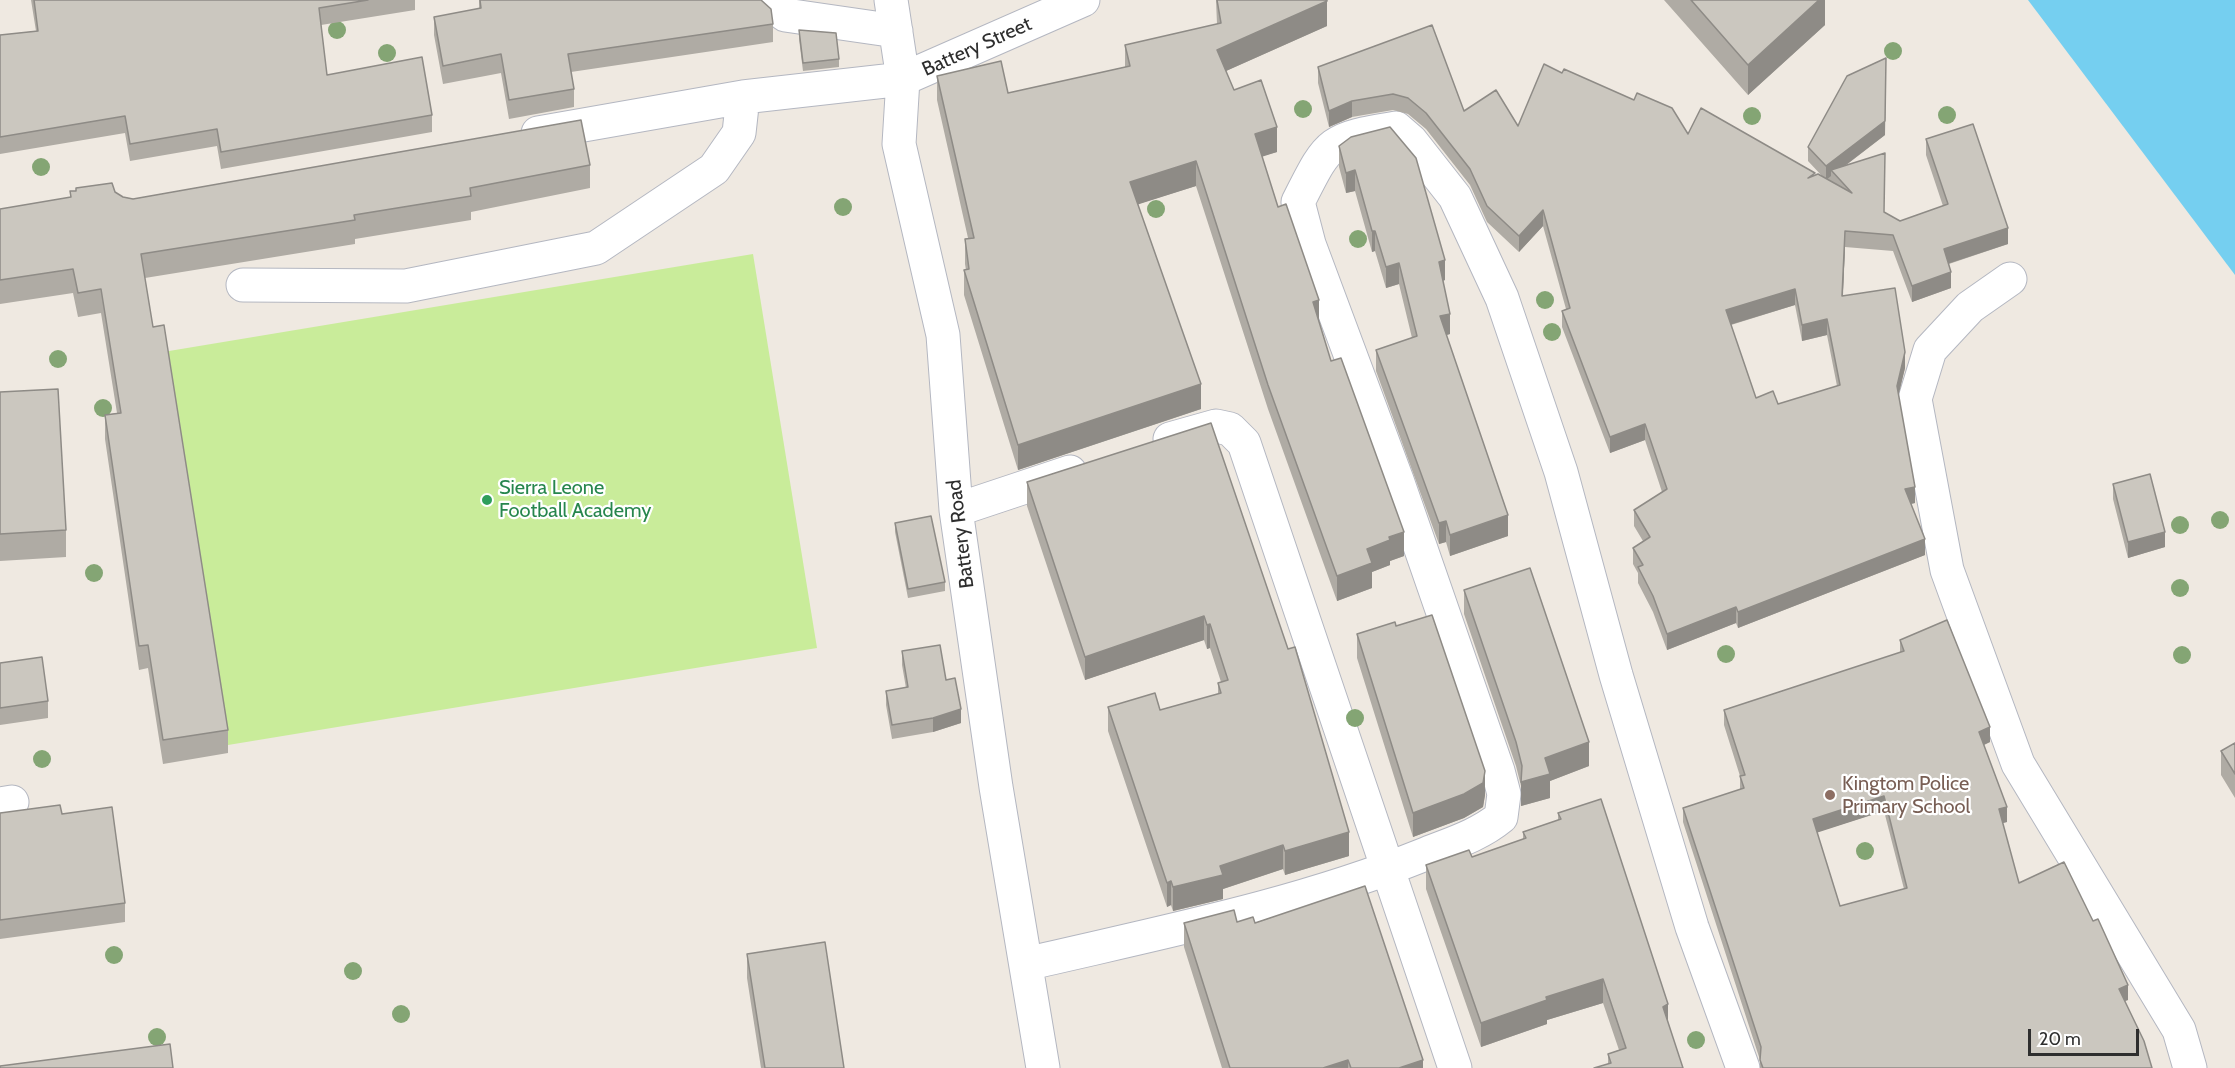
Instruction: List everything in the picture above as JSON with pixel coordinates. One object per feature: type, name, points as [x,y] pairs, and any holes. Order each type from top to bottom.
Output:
[{"type":"street","points":[[768,0],[785,15],[893,16]]},
{"type":"street","name":"Battery Street","points":[[508,138],[743,97],[903,79],[1083,0]]},
{"type":"street","name":"Battery Road","points":[[893,16],[903,79],[899,144],[943,335],[956,510],[996,787],[1043,1068]]},
{"type":"street","points":[[243,285],[406,286],[596,248],[714,169],[739,133],[743,97]]},
{"type":"street","points":[[1026,964],[1217,919],[1387,869],[1486,830],[1501,817],[1504,794],[1498,771],[1397,480],[1309,244],[1298,202],[1321,156],[1340,140],[1396,128],[1412,141],[1455,197],[1502,298],[1561,472],[1616,675],[1692,927],[1743,1068]]},
{"type":"street","points":[[2010,279],[1970,307],[1930,350],[1915,399],[1947,570],[2018,764],[2180,1030],[2190,1068]]},
{"type":"street","points":[[1138,450],[1216,426],[1230,429],[1244,443],[1455,1068]]},
{"type":"street","points":[[956,510],[1104,461]]},
{"type":"green space","name":"Sierra Leone Football Academy","points":[[753,254],[817,648],[222,746],[157,353]]},
{"type":"water","points":[[2028,0],[2235,0],[2235,275]]},
{"type":"building","points":[[34,0],[368,0],[319,8],[327,75],[422,57],[432,115],[221,152],[217,129],[130,144],[125,116],[0,137],[0,35],[38,31]]},
{"type":"building","points":[[480,0],[761,0],[771,9],[773,24],[568,54],[574,89],[509,100],[501,54],[443,66],[434,17],[481,8]]},
{"type":"building","points":[[1217,0],[1327,0],[1217,50],[1234,90],[1261,80],[1277,127],[1255,134],[1278,207],[1286,204],[1319,300],[1313,302],[1331,361],[1341,358],[1404,532],[1367,549],[1372,563],[1337,576],[1268,385],[1196,161],[1130,182],[1201,384],[1018,445],[964,270],[969,269],[965,239],[974,238],[937,76],[1001,61],[1008,93],[1130,66],[1125,45],[1221,23]]},
{"type":"building","points":[[1691,0],[1819,0],[1748,65]]},
{"type":"building","points":[[1432,25],[1464,111],[1496,90],[1518,126],[1544,64],[1562,73],[1564,69],[1634,100],[1637,93],[1672,108],[1688,134],[1701,108],[1815,173],[1808,178],[1818,174],[1852,193],[1831,170],[1885,153],[1884,212],[1900,221],[1948,204],[1926,139],[1973,124],[2008,228],[1944,249],[1951,272],[1912,286],[1893,235],[1845,231],[1842,296],[1895,288],[1905,352],[1897,386],[1915,487],[1905,489],[1925,539],[1738,612],[1736,607],[1667,634],[1653,596],[1638,567],[1643,565],[1633,548],[1650,537],[1634,510],[1667,489],[1645,424],[1610,437],[1562,311],[1570,308],[1543,210],[1519,236],[1487,206],[1470,169],[1426,113],[1408,98],[1393,94],[1352,101],[1329,111],[1318,67]],"holes":[[[1795,289],[1802,325],[1827,319],[1840,385],[1778,404],[1773,391],[1756,398],[1726,310]]]},
{"type":"building","points":[[799,30],[836,33],[839,59],[803,63]]},
{"type":"building","points":[[1886,58],[1885,121],[1826,166],[1808,147],[1847,76]]},
{"type":"building","points":[[581,120],[590,165],[470,188],[471,196],[354,215],[355,220],[141,254],[153,327],[164,325],[228,730],[163,740],[148,645],[139,646],[105,415],[121,413],[101,289],[78,293],[73,269],[0,280],[0,209],[71,197],[70,191],[76,191],[76,188],[112,183],[115,192],[133,199]]},
{"type":"building","points":[[1390,127],[1416,158],[1445,260],[1439,262],[1450,314],[1440,316],[1508,515],[1450,535],[1446,521],[1439,523],[1376,350],[1417,336],[1399,263],[1386,267],[1375,231],[1372,231],[1355,170],[1346,173],[1339,146],[1351,137]]},
{"type":"building","points":[[58,389],[66,530],[0,534],[0,392]]},
{"type":"building","points":[[1211,423],[1288,649],[1295,647],[1349,832],[1285,851],[1283,845],[1220,866],[1223,875],[1173,887],[1171,881],[1167,883],[1108,707],[1155,693],[1160,710],[1221,693],[1218,683],[1228,680],[1210,624],[1207,625],[1204,616],[1085,657],[1027,482]]},
{"type":"building","points":[[2150,474],[2165,532],[2128,542],[2113,484]]},
{"type":"building","points":[[931,516],[945,582],[908,589],[895,523]]},
{"type":"building","points":[[1530,568],[1589,742],[1545,758],[1550,774],[1521,782],[1522,766],[1516,742],[1464,590]]},
{"type":"building","points":[[1432,615],[1485,771],[1483,783],[1464,794],[1413,813],[1357,634],[1395,622],[1396,626]]},
{"type":"building","points":[[1947,620],[1990,727],[1979,732],[2007,807],[1999,809],[2019,883],[2064,862],[2093,921],[2098,919],[2128,985],[2119,989],[2144,1041],[2152,1068],[1763,1068],[1760,1060],[1761,1047],[1683,808],[1744,788],[1740,776],[1745,775],[1724,710],[1904,651],[1900,640]],"holes":[[[1884,796],[1907,888],[1840,906],[1813,819]]]},
{"type":"building","points":[[940,645],[946,680],[955,678],[961,709],[933,718],[892,725],[886,691],[908,687],[902,651]]},
{"type":"building","points":[[42,657],[48,701],[0,708],[0,663]]},
{"type":"building","points":[[2235,743],[2235,774],[2221,751]]},
{"type":"building","points":[[1601,799],[1668,1004],[1663,1007],[1683,1068],[1594,1068],[1611,1063],[1608,1054],[1626,1048],[1603,979],[1546,997],[1547,1000],[1481,1023],[1426,865],[1469,850],[1472,857],[1526,838],[1523,832],[1561,819],[1558,813]]},
{"type":"building","points":[[60,805],[62,814],[112,807],[125,903],[0,920],[0,813]]},
{"type":"building","points":[[1365,886],[1423,1060],[1399,1068],[1351,1068],[1348,1060],[1323,1068],[1230,1068],[1184,923],[1234,910],[1237,922],[1253,917],[1255,923]]},
{"type":"building","points":[[825,942],[844,1068],[765,1068],[747,954]]},
{"type":"building","points":[[170,1044],[173,1068],[0,1068],[0,1066]]},
{"type":"place","name":"Sierra Leone Football Academy","points":[[487,500]]},
{"type":"place","name":"Kingtom Police Primary School","points":[[1830,795]]}]
